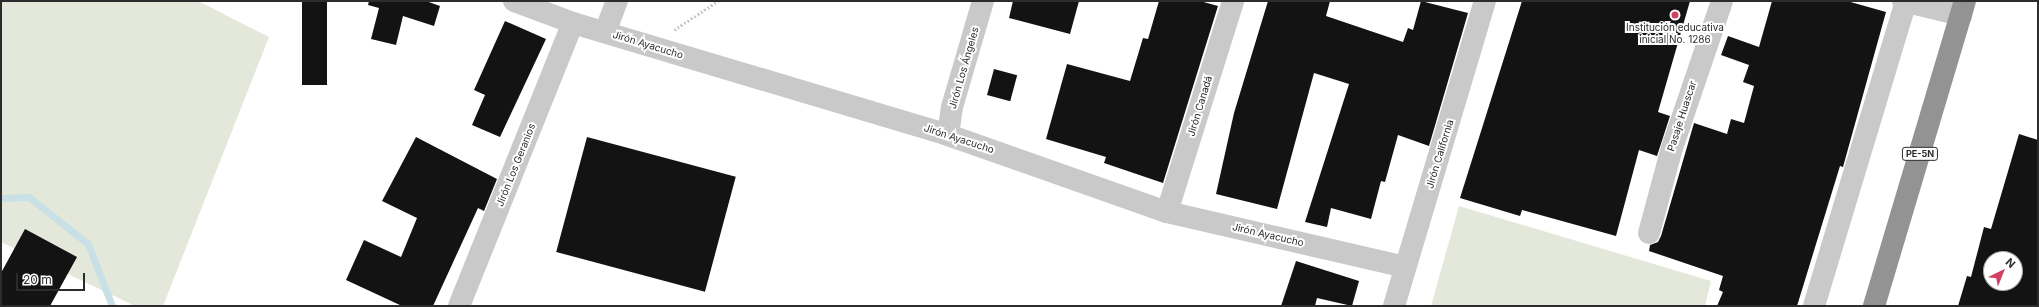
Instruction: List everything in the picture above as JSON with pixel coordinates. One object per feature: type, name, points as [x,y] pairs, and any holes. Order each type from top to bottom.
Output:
[{"type":"highway","name":"PE-5N","points":[[1874,306],[1963,8]]},
{"type":"street","name":"Jirón Ayacucho","points":[[514,1],[573,23],[948,135],[1167,212],[1406,267]]},
{"type":"street","points":[[605,32],[617,1]]},
{"type":"street","name":"Jirón Los Ángeles","points":[[948,135],[952,107],[982,1]]},
{"type":"street","name":"Jirón Canadá","points":[[1167,212],[1233,1]]},
{"type":"street","name":"Jirón California","points":[[1394,306],[1485,1]]},
{"type":"street","name":"Pasaje Huascar","points":[[1649,233],[1672,148],[1722,1]]},
{"type":"street","points":[[1814,306],[1904,1],[1963,8]]},
{"type":"street","name":"Jirón Los Geranios","points":[[459,306],[573,23]]},
{"type":"path","points":[[651,46],[718,1]]},
{"type":"shaded area","points":[[1,1],[198,1],[269,37],[163,306],[135,306],[1,242]]},
{"type":"shaded area","points":[[1459,206],[1711,281],[1705,306],[1431,306]]},
{"type":"building","points":[[302,1],[327,1],[327,85],[302,85]]},
{"type":"building","points":[[369,1],[426,1],[440,6],[434,26],[403,16],[396,45],[371,39],[379,8],[368,5]]},
{"type":"building","points":[[1013,1],[1079,1],[1070,34],[1009,18]]},
{"type":"building","points":[[1159,1],[1200,1],[1218,6],[1163,183],[1104,163],[1106,157],[1046,139],[1067,64],[1130,81],[1143,38],[1148,39]]},
{"type":"building","points":[[1268,1],[1330,1],[1326,16],[1403,42],[1408,28],[1413,30],[1421,1],[1468,13],[1429,146],[1398,135],[1385,182],[1381,181],[1371,219],[1331,208],[1327,227],[1305,222],[1349,84],[1314,73],[1277,209],[1216,194],[1234,113]]},
{"type":"building","points":[[1522,1],[1690,1],[1658,112],[1670,116],[1657,156],[1639,150],[1616,236],[1522,210],[1520,216],[1460,198]]},
{"type":"building","points":[[1772,1],[1847,1],[1886,12],[1843,167],[1840,166],[1797,306],[1717,306],[1723,292],[1719,290],[1723,276],[1649,251],[1650,245],[1658,242],[1661,236],[1694,123],[1727,134],[1731,119],[1744,123],[1754,86],[1743,82],[1749,65],[1721,55],[1728,36],[1759,47]]},
{"type":"building","points":[[505,21],[546,39],[500,137],[472,125],[485,95],[474,90]]},
{"type":"building","points":[[994,69],[1017,75],[1010,101],[987,95]]},
{"type":"building","points":[[2019,134],[2038,140],[2038,306],[1958,306],[1967,276],[1971,277],[1984,227],[1991,229]]},
{"type":"building","points":[[416,137],[497,179],[484,211],[478,208],[433,306],[402,306],[346,280],[364,240],[401,257],[417,218],[382,201]]},
{"type":"building","points":[[587,137],[736,177],[705,292],[556,252]]},
{"type":"building","points":[[25,229],[77,257],[50,306],[1,306],[1,273]]},
{"type":"building","points":[[1296,261],[1359,281],[1352,306],[1317,298],[1315,306],[1281,306]]},
{"type":"waterway","points":[[1,198],[29,197],[88,244],[112,306]]},
{"type":"place","name":"Institución educativa inicial No. 1286","points":[[1675,15]]}]
